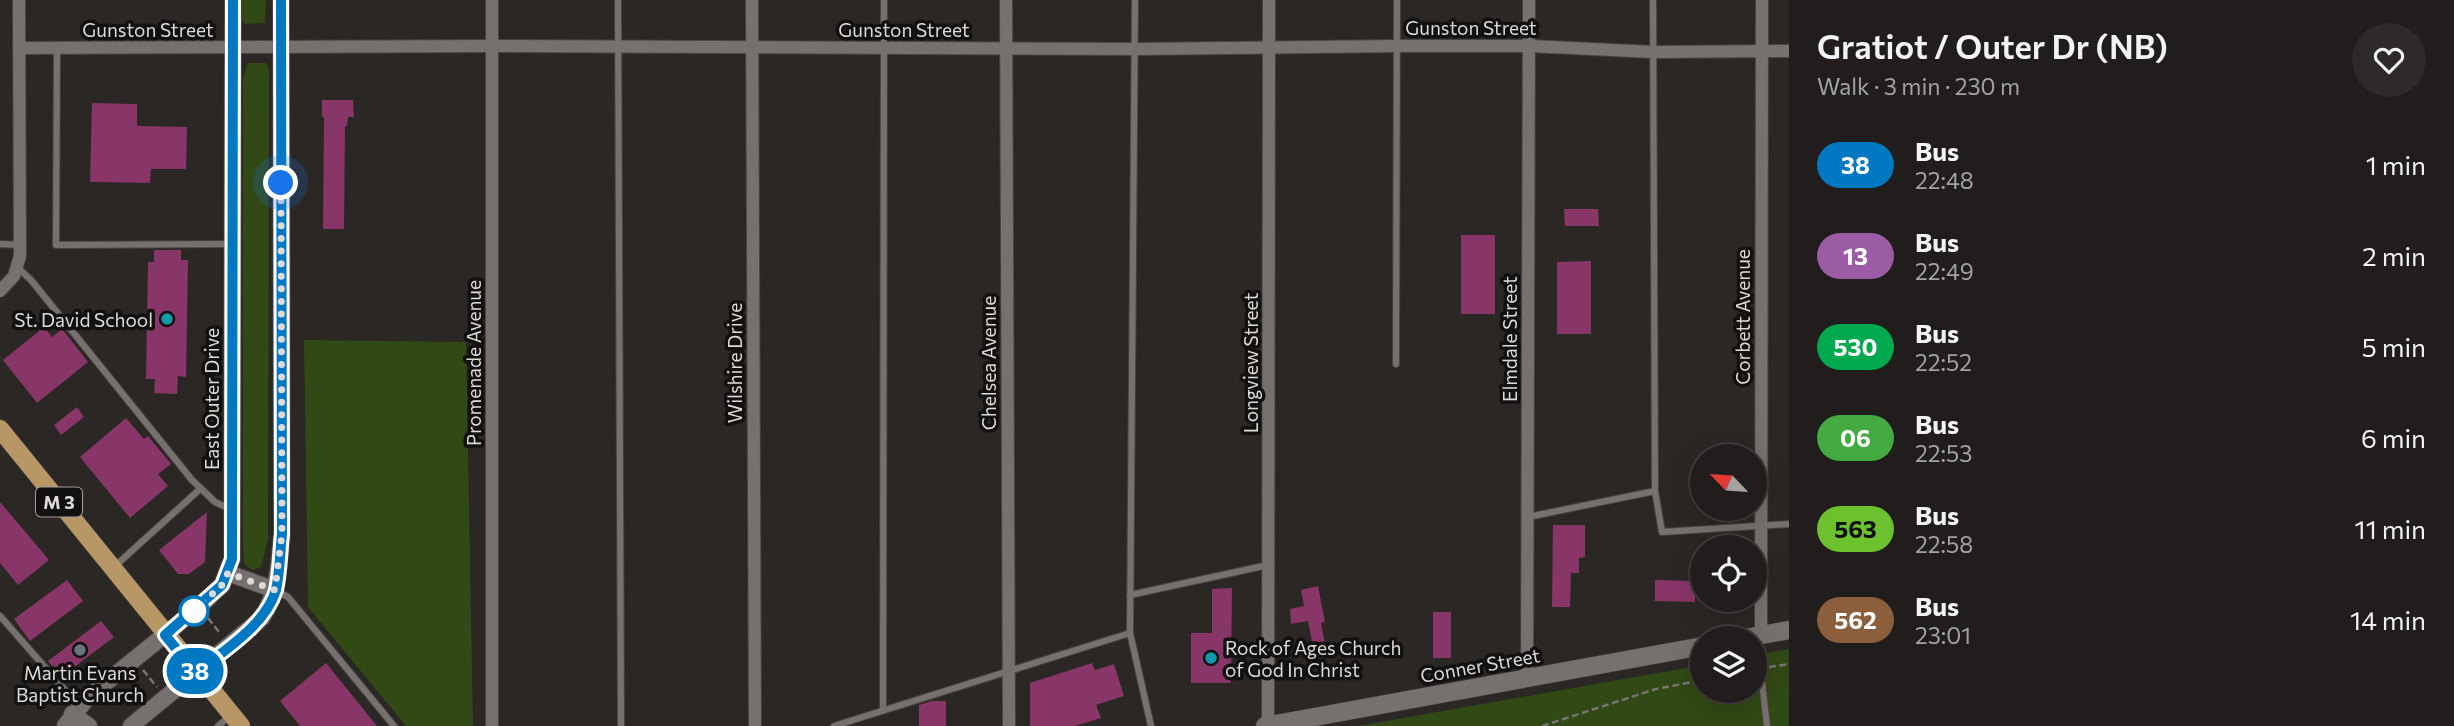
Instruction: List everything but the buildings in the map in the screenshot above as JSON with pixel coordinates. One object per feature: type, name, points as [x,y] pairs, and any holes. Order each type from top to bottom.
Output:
[{"type":"main road","name":"M 3","points":[[0,429],[196,673],[230,722]]},
{"type":"main road","points":[[1767,634],[1789,630]]},
{"type":"main road","name":"Conner Street","points":[[1266,726],[1690,648]]},
{"type":"street","points":[[0,291],[18,268],[20,245],[19,0]]},
{"type":"street","name":"East Outer Drive","points":[[228,573],[232,559],[233,0]]},
{"type":"street","points":[[131,726],[262,618],[275,590],[282,534],[281,0]]},
{"type":"street","name":"Promenade Avenue","points":[[492,0],[492,726]]},
{"type":"street","name":"Wilshire Drive","points":[[752,0],[755,726]]},
{"type":"street","name":"Chelsea Avenue","points":[[1006,0],[1009,726]]},
{"type":"street","name":"Longview Street","points":[[1266,726],[1269,0]]},
{"type":"street","name":"Elmdale Street","points":[[1527,678],[1530,0]]},
{"type":"street","name":"Corbett Avenue","points":[[1754,626],[1761,527],[1762,0]]},
{"type":"street","name":"Gunston Street","points":[[19,48],[492,46],[1135,49],[1530,46],[1653,52],[1789,51]]},
{"type":"street","points":[[89,726],[72,715],[207,599],[222,585],[228,573],[275,590]]},
{"type":"lane","points":[[618,0],[621,726]]},
{"type":"lane","points":[[883,710],[884,0]]},
{"type":"lane","points":[[1135,0],[1130,633],[1151,726]]},
{"type":"lane","points":[[1396,364],[1397,0]]},
{"type":"lane","points":[[1653,0],[1656,491],[1662,532],[1789,524]]},
{"type":"lane","points":[[57,48],[56,245],[232,244]]},
{"type":"lane","points":[[0,244],[20,245]]},
{"type":"lane","points":[[18,268],[32,280],[200,489],[215,502],[232,509]]},
{"type":"lane","points":[[113,568],[200,489]]},
{"type":"lane","points":[[1528,517],[1656,491]]},
{"type":"lane","points":[[1130,595],[1268,565]]},
{"type":"lane","points":[[275,590],[288,597],[394,726]]},
{"type":"lane","points":[[0,616],[72,715]]},
{"type":"lane","points":[[834,726],[1130,633]]},
{"type":"lane","points":[[1764,703],[1768,726]]},
{"type":"path","points":[[205,615],[221,635]]},
{"type":"path","points":[[141,668],[157,687]]},
{"type":"path","points":[[1542,726],[1657,689],[1690,683]]},
{"type":"green space","points":[[242,0],[266,0],[265,23],[245,24],[242,20]]},
{"type":"green space","points":[[248,63],[266,63],[269,71],[268,539],[261,567],[252,570],[244,563],[243,544],[243,78]]},
{"type":"green space","points":[[304,340],[466,342],[473,726],[406,726],[308,607]]},
{"type":"green space","points":[[1789,649],[1789,726],[1358,726],[1690,667],[1690,703],[1767,703],[1767,653]]},
{"type":"bus line","name":"38","points":[[233,0],[232,559],[222,585],[165,635],[196,673],[262,618],[278,580],[282,534],[281,0]]},
{"type":"place","name":"St. David School","points":[[167,319]]},
{"type":"place","name":"Martin Evans Baptist Church","points":[[80,650]]},
{"type":"place","name":"Rock of Ages Church of God In Christ","points":[[1211,658]]},
{"type":"route","points":[[194,611],[222,585],[228,573],[275,590],[278,580],[282,534],[281,183]]}]
